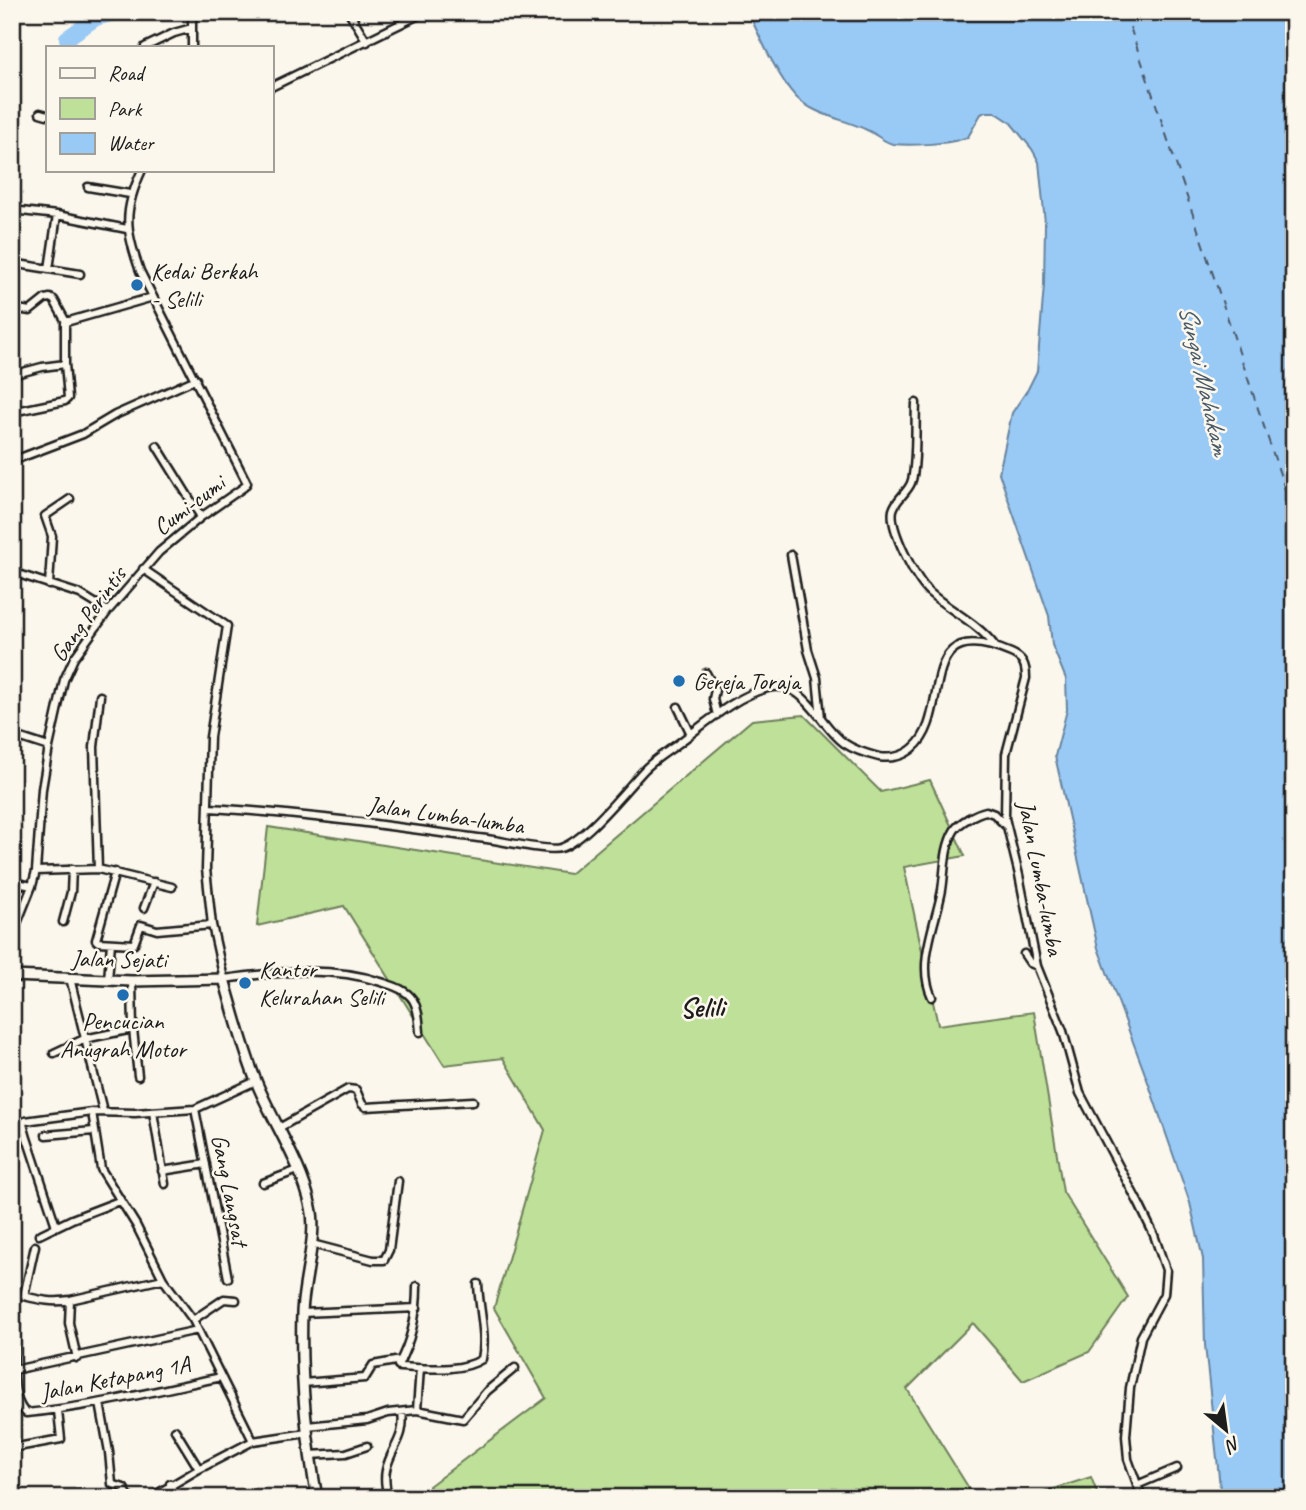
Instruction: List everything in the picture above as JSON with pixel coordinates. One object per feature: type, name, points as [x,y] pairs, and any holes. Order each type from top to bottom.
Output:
[{"type":"main road","name":"Jalan Sejati","points":[[12,976],[132,981],[224,979]]},
{"type":"main road","points":[[224,979],[256,1081],[298,1170],[311,1208],[312,1244],[302,1313],[303,1383],[317,1498]]},
{"type":"street","points":[[192,12],[192,46]]},
{"type":"street","points":[[349,12],[367,42]]},
{"type":"street","points":[[273,86],[425,12]]},
{"type":"street","points":[[147,46],[192,28]]},
{"type":"street","name":"Cumi-cumi","points":[[141,172],[130,194],[127,229],[140,271],[247,481],[244,487],[201,517],[143,569],[227,626],[210,737],[209,808]]},
{"type":"street","points":[[88,187],[130,194]]},
{"type":"street","points":[[12,210],[57,215],[127,229]]},
{"type":"street","points":[[49,269],[57,215]]},
{"type":"street","points":[[12,263],[80,274]]},
{"type":"street","points":[[65,322],[153,297]]},
{"type":"street","points":[[12,308],[29,311],[45,299],[54,300],[65,322],[66,400],[12,412]]},
{"type":"street","points":[[12,375],[65,364]]},
{"type":"street","points":[[12,461],[83,434],[115,415],[196,379]]},
{"type":"street","points":[[916,403],[911,483],[892,513],[896,528],[907,559],[929,591],[987,635],[995,646]]},
{"type":"street","points":[[158,446],[201,517]]},
{"type":"street","points":[[49,585],[52,536],[45,516],[70,499]]},
{"type":"street","points":[[791,555],[807,650],[817,678],[821,718]]},
{"type":"street","name":"Gang Perintis","points":[[12,936],[36,871],[41,789],[64,680],[74,658],[143,569]]},
{"type":"street","points":[[12,572],[80,594],[108,611]]},
{"type":"street","name":"Jalan Lumba-lumba","points":[[209,808],[312,817],[516,842],[551,849],[561,848],[586,830],[648,766],[717,715],[753,693],[780,686],[793,690],[804,698],[844,743],[884,758],[899,756],[912,749],[926,730],[942,665],[952,651],[968,644],[995,646],[1017,655],[1026,668],[1026,677],[1006,754],[1006,826],[1022,885],[1037,966],[1063,1031],[1080,1093],[1144,1214],[1166,1270],[1164,1294],[1141,1337],[1131,1375],[1126,1436],[1128,1459],[1142,1498]]},
{"type":"street","points":[[706,673],[715,690],[713,699],[717,715]]},
{"type":"street","points":[[98,869],[94,747],[100,696]]},
{"type":"street","points":[[678,706],[691,734]]},
{"type":"street","points":[[12,735],[49,747]]},
{"type":"street","points":[[209,808],[206,869],[212,925],[224,979],[277,971],[359,974],[405,992],[417,1009],[420,1032]]},
{"type":"street","points":[[932,997],[927,977],[932,926],[954,832],[986,811],[994,814],[1006,826]]},
{"type":"street","points":[[63,922],[71,892],[72,869]]},
{"type":"street","points":[[36,871],[98,869],[172,887]]},
{"type":"street","points":[[115,872],[96,940],[98,942],[134,944],[141,925],[157,930],[212,925]]},
{"type":"street","points":[[12,882],[32,886]]},
{"type":"street","points":[[144,908],[155,882]]},
{"type":"street","points":[[108,980],[111,943]]},
{"type":"street","points":[[1024,954],[1030,963],[1037,966]]},
{"type":"street","points":[[70,978],[103,1111]]},
{"type":"street","points":[[132,981],[138,1076]]},
{"type":"street","points":[[54,1053],[84,1039],[133,1029]]},
{"type":"street","points":[[56,1226],[23,1124],[28,1119],[103,1111],[195,1109],[256,1081]]},
{"type":"street","points":[[279,1128],[348,1089],[356,1090],[366,1107],[473,1101]]},
{"type":"street","name":"Gang Langsat","points":[[195,1109],[228,1278]]},
{"type":"street","points":[[92,1112],[101,1169],[136,1225],[163,1279],[193,1320],[253,1441]]},
{"type":"street","points":[[153,1112],[165,1184]]},
{"type":"street","points":[[46,1135],[94,1131]]},
{"type":"street","points":[[163,1171],[206,1164]]},
{"type":"street","points":[[263,1183],[298,1170]]},
{"type":"street","points":[[312,1244],[373,1261],[384,1260],[389,1250],[398,1181]]},
{"type":"street","points":[[39,1235],[119,1201]]},
{"type":"street","points":[[35,1246],[24,1296],[55,1303],[163,1279]]},
{"type":"street","points":[[417,1286],[417,1308],[410,1336],[398,1365],[400,1367],[468,1365],[482,1359],[484,1338],[479,1314],[478,1284]]},
{"type":"street","points":[[193,1320],[224,1299],[236,1300]]},
{"type":"street","points":[[70,1300],[69,1323],[77,1358]]},
{"type":"street","points":[[302,1313],[417,1308]]},
{"type":"street","name":"Jalan Ketapang 1A","points":[[16,1323],[14,1370],[23,1412],[58,1411],[221,1377]]},
{"type":"street","points":[[14,1370],[198,1330]]},
{"type":"street","points":[[303,1383],[365,1378],[373,1365],[401,1360]]},
{"type":"street","points":[[417,1410],[419,1368]]},
{"type":"street","points":[[150,1498],[170,1484],[253,1441],[417,1410],[463,1419],[487,1391],[515,1368]]},
{"type":"street","points":[[100,1403],[112,1484],[124,1488],[130,1498]]},
{"type":"street","points":[[12,1448],[61,1439],[58,1411]]},
{"type":"street","points":[[388,1498],[385,1481],[387,1467],[402,1435],[402,1412]]},
{"type":"street","points":[[175,1430],[199,1469]]},
{"type":"street","points":[[310,1455],[346,1453],[367,1446]]},
{"type":"street","points":[[1137,1485],[1177,1468]]},
{"type":"street","points":[[170,1484],[177,1498]]},
{"type":"green space","points":[[804,715],[881,792],[930,780],[965,856],[904,867],[938,1025],[1034,1012],[1063,1192],[1128,1297],[1089,1352],[1023,1381],[973,1323],[907,1389],[975,1498],[433,1498],[429,1486],[546,1398],[494,1308],[545,1130],[503,1058],[444,1065],[344,906],[257,926],[268,827],[570,874],[752,720]]},
{"type":"green space","points":[[1091,1477],[1099,1498],[1026,1498]]},
{"type":"water","name":"Sungai Mahakam","points":[[748,12],[1294,12],[1294,1498],[1226,1498],[1220,1487],[1205,1345],[1203,1259],[1190,1203],[1098,948],[1055,756],[1067,710],[1066,679],[1052,645],[1049,616],[999,473],[1012,413],[1037,371],[1044,285],[1045,223],[1039,162],[1010,122],[995,112],[981,114],[968,137],[955,141],[909,145],[890,143],[860,127],[812,109],[796,97],[783,79]]},
{"type":"waterway","points":[[69,46],[67,38],[96,18],[117,12]]},
{"type":"ferry route","points":[[1125,12],[1294,516]]},
{"type":"place","name":"Kedai Berkah - Selili","points":[[137,285]]},
{"type":"place","name":"Gereja Toraja","points":[[679,681]]},
{"type":"place","name":"Kantor Kelurahan Selili","points":[[245,983]]},
{"type":"place","name":"Pencucian Anugrah Motor","points":[[123,995]]},
{"type":"district","name":"Selili","points":[[702,1007]]}]
